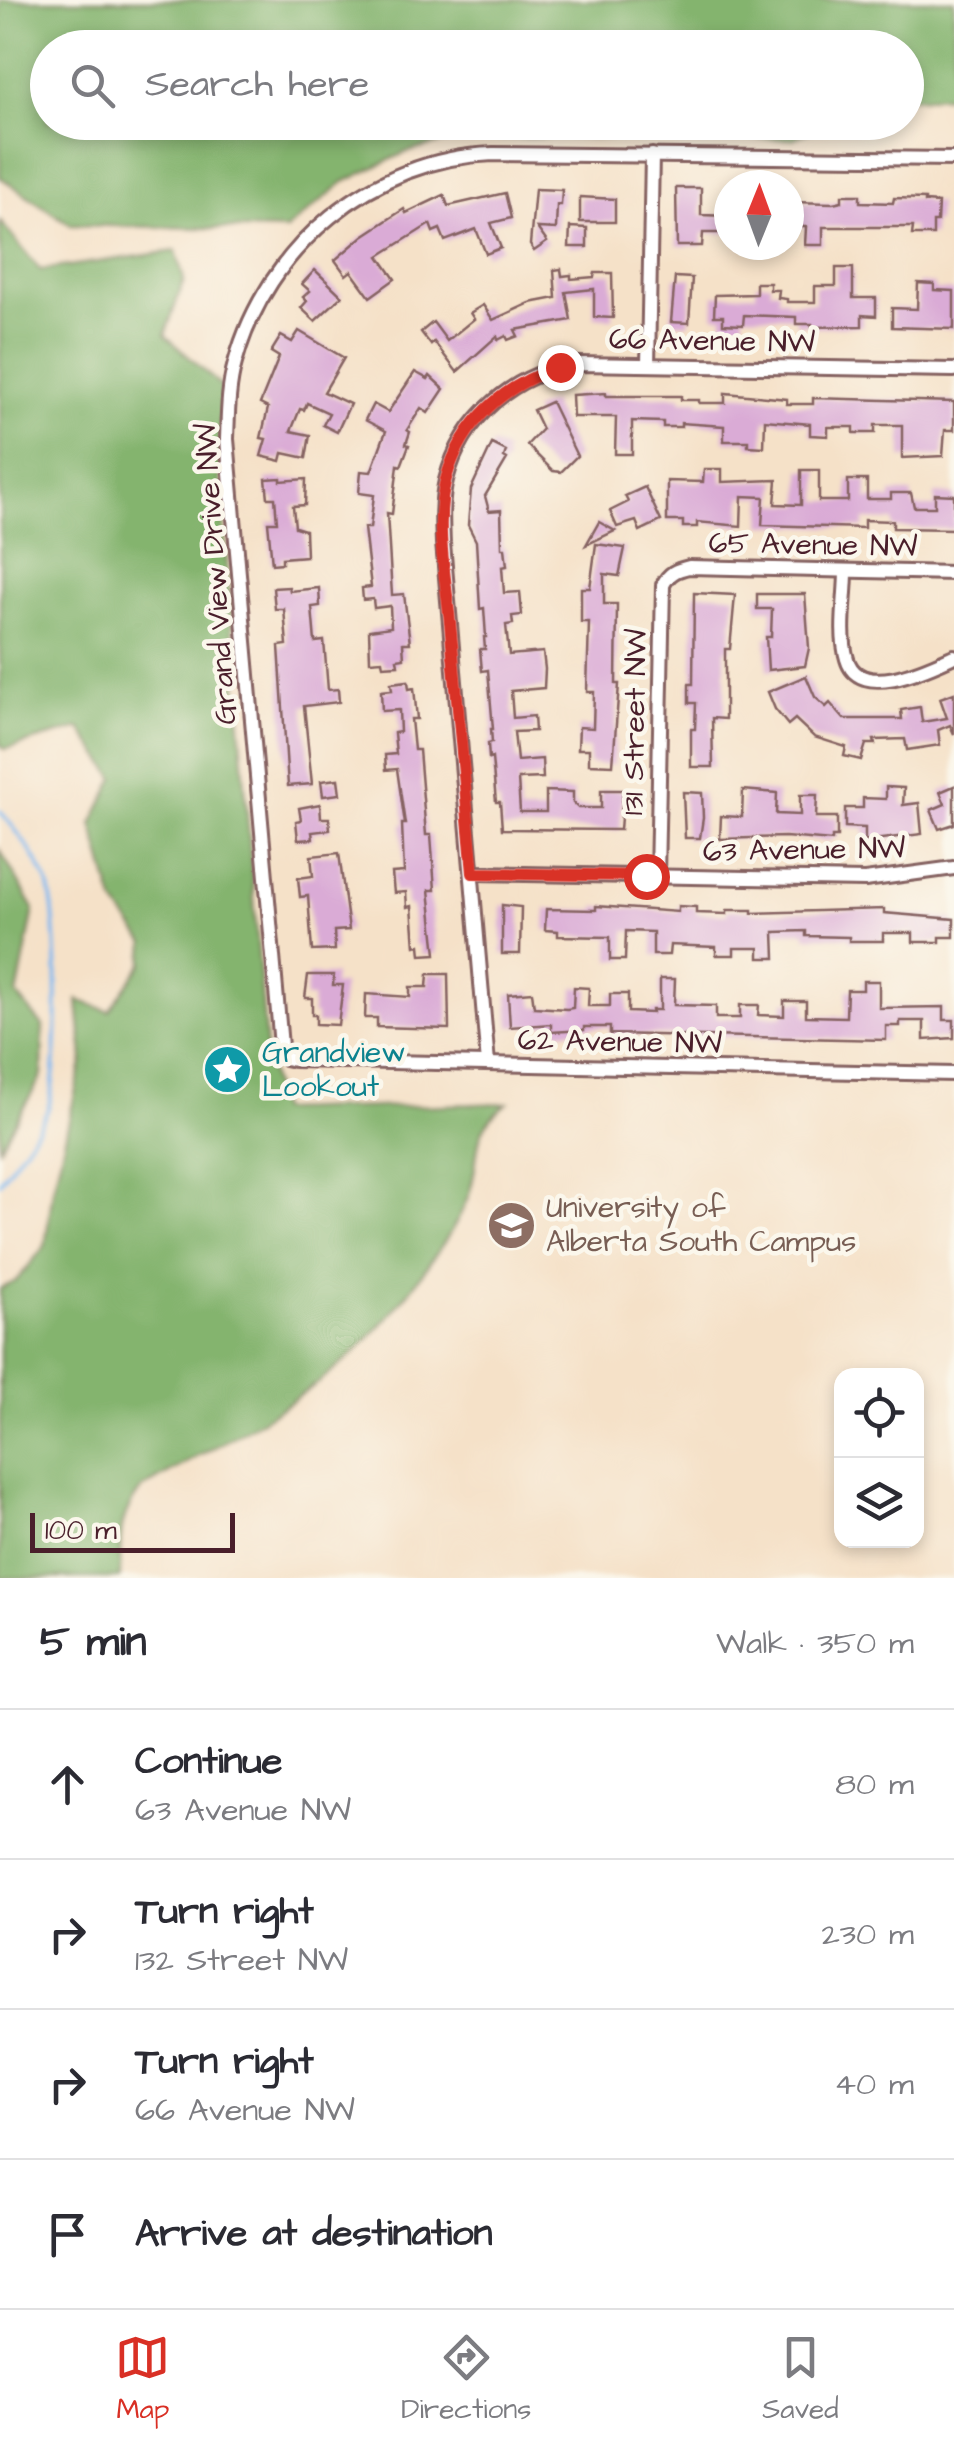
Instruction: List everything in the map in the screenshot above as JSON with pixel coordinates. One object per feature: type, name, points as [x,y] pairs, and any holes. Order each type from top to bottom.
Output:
[{"type":"street","name":"Grand View Drive NW","points":[[285,1058],[227,440],[230,388],[242,339],[260,300],[298,246],[355,198],[382,182],[438,161],[477,154],[954,158]]},
{"type":"street","points":[[648,365],[652,155]]},
{"type":"street","name":"66 Avenue NW","points":[[488,1064],[442,508],[455,454],[482,412],[518,383],[560,367],[954,370]]},
{"type":"street","name":"65 Avenue NW","points":[[672,572],[689,568],[954,573]]},
{"type":"street","points":[[846,570],[845,648],[854,671],[874,679],[900,678],[954,656]]},
{"type":"street","name":"131 Street NW","points":[[658,876],[662,585],[672,572]]},
{"type":"street","name":"63 Avenue NW","points":[[473,873],[865,880],[954,868]]},
{"type":"street","name":"62 Avenue NW","points":[[285,1058],[954,1074]]},
{"type":"green space","points":[[0,0],[954,0],[954,96],[924,97],[924,30],[30,30],[30,140],[453,140],[404,153],[344,182],[286,230],[71,225],[0,177]]},
{"type":"green space","points":[[0,221],[40,270],[176,251],[184,280],[165,335],[222,387],[219,462],[267,1061],[279,1110],[507,1103],[481,1134],[470,1191],[459,1217],[395,1308],[319,1382],[142,1489],[124,1520],[120,1578],[0,1578],[0,1289],[16,1281],[45,1246],[53,1189],[83,1059],[78,1000],[109,1011],[143,963],[145,943],[114,902],[92,824],[115,778],[80,728],[5,749],[0,745]]},
{"type":"green space","points":[[0,850],[34,909],[17,995],[43,1026],[42,1076],[0,1148]]},
{"type":"building","points":[[676,188],[701,188],[701,215],[714,215],[714,233],[703,233],[702,246],[677,246]]},
{"type":"building","points":[[535,189],[562,190],[556,229],[537,228],[547,242],[534,251],[530,245]]},
{"type":"building","points":[[505,193],[511,218],[491,223],[501,248],[486,254],[476,229],[445,241],[440,229],[433,232],[430,224],[379,256],[395,279],[370,297],[351,271],[346,275],[335,260],[404,209],[406,213],[444,195],[448,206]]},
{"type":"building","points":[[842,195],[860,195],[860,202],[925,199],[938,203],[937,222],[933,222],[933,235],[912,235],[913,227],[823,227],[823,245],[805,245],[804,202],[842,201]]},
{"type":"building","points":[[580,197],[615,199],[615,222],[580,222]]},
{"type":"building","points":[[570,227],[587,228],[587,247],[569,247]]},
{"type":"building","points":[[836,268],[853,268],[853,298],[876,298],[876,316],[862,315],[862,326],[812,327],[796,324],[796,317],[744,315],[743,325],[723,324],[723,316],[714,316],[715,295],[756,294],[756,283],[770,283],[770,290],[779,290],[778,298],[787,302],[815,302],[815,286],[836,286]]},
{"type":"building","points":[[561,269],[562,276],[571,275],[571,279],[612,273],[613,318],[594,317],[594,289],[566,292],[571,320],[515,330],[518,336],[508,340],[506,336],[498,340],[497,336],[457,372],[421,332],[433,322],[447,341],[474,319],[470,313],[483,305],[493,320],[530,303],[556,298],[554,270]]},
{"type":"building","points":[[315,270],[342,296],[315,321],[301,308],[307,301],[303,297],[310,291],[302,284]]},
{"type":"building","points":[[675,277],[692,278],[689,323],[671,322]]},
{"type":"building","points":[[918,283],[934,284],[934,290],[954,291],[954,329],[892,327],[892,308],[917,309]]},
{"type":"building","points":[[299,331],[344,358],[324,392],[350,404],[337,432],[323,425],[329,413],[307,403],[304,410],[300,409],[291,431],[310,435],[306,458],[283,453],[281,461],[261,456],[268,408],[260,404],[279,357],[271,352],[281,336],[292,342]]},
{"type":"building","points":[[415,372],[428,379],[430,376],[444,389],[428,413],[421,408],[407,430],[409,445],[401,466],[398,465],[392,514],[387,513],[392,595],[404,594],[410,643],[403,643],[404,658],[397,659],[398,665],[383,666],[382,660],[370,661],[369,630],[391,627],[390,606],[374,608],[373,599],[363,600],[362,588],[371,587],[364,528],[370,528],[374,495],[359,493],[361,471],[371,472],[386,431],[365,420],[373,404],[388,412]]},
{"type":"building","points":[[725,393],[787,399],[787,404],[813,404],[813,398],[954,402],[954,430],[945,430],[943,456],[902,458],[902,425],[875,425],[875,433],[854,433],[854,427],[828,427],[828,436],[810,435],[810,424],[765,420],[764,447],[748,446],[748,441],[724,441],[724,426],[681,423],[681,427],[663,427],[663,422],[632,421],[632,454],[615,454],[616,417],[573,417],[572,395],[681,396],[681,400],[699,403],[725,403]]},
{"type":"building","points":[[551,402],[577,456],[561,472],[553,471],[527,445],[542,429],[533,410]]},
{"type":"building","points":[[492,444],[506,451],[507,459],[485,496],[489,511],[501,510],[502,548],[507,566],[502,567],[504,593],[520,592],[522,615],[512,616],[513,624],[506,625],[509,655],[543,652],[545,669],[544,688],[511,691],[513,718],[534,716],[535,731],[514,732],[517,761],[542,759],[543,778],[518,779],[520,812],[546,812],[546,791],[573,792],[573,803],[578,808],[601,808],[601,790],[623,790],[620,830],[502,829],[492,758],[489,759],[488,743],[492,742],[493,729],[488,670],[482,671],[480,649],[485,649],[484,608],[480,609],[476,541],[468,525],[471,489]]},
{"type":"building","points":[[704,469],[722,469],[722,482],[777,480],[775,504],[801,505],[801,470],[819,470],[819,501],[848,501],[848,480],[867,480],[867,499],[891,499],[891,493],[911,493],[914,507],[935,507],[935,494],[954,495],[954,529],[893,528],[893,521],[864,520],[864,528],[762,525],[764,497],[742,496],[741,526],[697,522],[697,527],[683,527],[683,521],[667,521],[667,481],[703,482]]},
{"type":"building","points":[[266,479],[306,479],[305,505],[293,506],[295,527],[305,530],[306,556],[282,558],[282,563],[272,564],[268,522],[277,522],[275,498],[268,498]]},
{"type":"building","points":[[645,487],[661,521],[640,531],[636,521],[617,527],[610,511],[628,502],[625,496]]},
{"type":"building","points":[[599,522],[615,531],[586,545]]},
{"type":"building","points":[[596,544],[625,548],[619,576],[604,574],[604,604],[617,604],[619,684],[613,765],[589,764],[589,749],[578,749],[579,727],[593,728],[594,692],[587,692],[589,622],[581,622],[581,588],[590,588]]},
{"type":"building","points":[[289,587],[290,591],[319,588],[320,606],[312,607],[315,642],[324,641],[328,690],[338,689],[339,702],[304,706],[312,784],[288,786],[279,646],[287,645],[284,609],[275,609],[273,588]]},
{"type":"building","points":[[694,593],[735,595],[730,649],[725,649],[725,719],[712,718],[713,767],[691,767],[696,703],[689,703],[689,684],[693,684]]},
{"type":"building","points":[[757,594],[805,594],[809,648],[805,666],[768,670],[766,637],[771,637],[772,609],[757,609]]},
{"type":"building","points":[[806,676],[815,697],[826,707],[830,703],[844,719],[902,719],[901,710],[920,707],[922,722],[947,718],[940,698],[954,693],[954,734],[950,725],[938,730],[940,745],[907,750],[905,739],[874,740],[875,744],[866,744],[861,760],[844,756],[846,747],[814,737],[795,719],[788,725],[775,709],[768,692]]},
{"type":"building","points":[[408,681],[409,689],[414,688],[417,719],[411,719],[414,750],[419,750],[426,835],[431,835],[435,890],[429,890],[436,954],[421,955],[420,945],[415,946],[412,906],[407,907],[406,892],[394,893],[392,873],[404,872],[405,824],[397,769],[386,770],[385,755],[396,754],[394,733],[400,732],[399,710],[382,711],[381,691],[392,690],[391,683]]},
{"type":"building","points":[[338,779],[340,794],[323,796],[321,781]]},
{"type":"building","points":[[954,786],[954,824],[939,829],[931,810],[945,804],[940,792]]},
{"type":"building","points":[[886,787],[904,788],[903,805],[919,803],[922,834],[865,841],[865,828],[845,827],[845,808],[863,808],[863,798],[886,799]]},
{"type":"building","points":[[743,790],[777,793],[776,814],[800,815],[800,795],[817,795],[816,817],[837,817],[837,837],[832,837],[832,841],[785,837],[720,839],[721,816],[742,817]]},
{"type":"building","points":[[683,792],[702,793],[700,838],[685,838]]},
{"type":"building","points":[[320,804],[321,818],[329,818],[330,830],[312,832],[313,839],[298,840],[299,808]]},
{"type":"building","points":[[339,853],[349,930],[334,931],[335,950],[312,951],[308,896],[300,897],[298,878],[313,876],[311,856]]},
{"type":"building","points":[[502,905],[521,907],[520,954],[502,954]]},
{"type":"building","points":[[596,906],[678,912],[678,906],[696,907],[696,913],[727,914],[727,910],[752,913],[884,909],[884,913],[954,919],[954,937],[940,937],[940,942],[913,942],[913,933],[883,933],[883,941],[849,941],[849,937],[806,936],[806,931],[774,932],[775,958],[759,958],[759,948],[734,948],[734,955],[716,955],[716,947],[670,945],[669,955],[653,955],[653,932],[626,931],[625,960],[610,960],[610,937],[558,936],[558,931],[545,930],[546,909],[596,910]]},
{"type":"building","points":[[428,974],[448,974],[449,1029],[377,1027],[377,1018],[365,1018],[366,994],[410,997],[410,987],[427,987]]},
{"type":"building","points":[[308,975],[334,975],[333,985],[343,985],[338,1025],[316,1024],[312,998],[305,998]]},
{"type":"building","points":[[660,979],[675,979],[674,1005],[716,1006],[716,1018],[740,1018],[740,1005],[759,1005],[758,1015],[784,1016],[784,1001],[806,1001],[806,1016],[846,1017],[847,990],[863,990],[863,981],[879,981],[879,1008],[944,1007],[944,1020],[954,1020],[954,1038],[924,1040],[924,1021],[900,1021],[900,1026],[886,1026],[886,1040],[610,1034],[610,1027],[551,1032],[551,1024],[510,1027],[508,994],[532,992],[534,1007],[567,1009],[573,1008],[574,987],[589,988],[588,1006],[610,1006],[610,994],[628,994],[628,1012],[652,1013],[660,1010]]},
{"type":"waterway","points":[[0,811],[26,844],[47,881],[54,926],[57,996],[54,1067],[47,1111],[0,1182]]},
{"type":"place","name":"Grandview Lookout","points":[[227,1070]]},
{"type":"place","name":"University of Alberta South Campus","points":[[511,1225]]},
{"type":"route","points":[[560,367],[518,383],[482,412],[455,454],[446,482],[442,543],[473,873],[646,876]]}]
